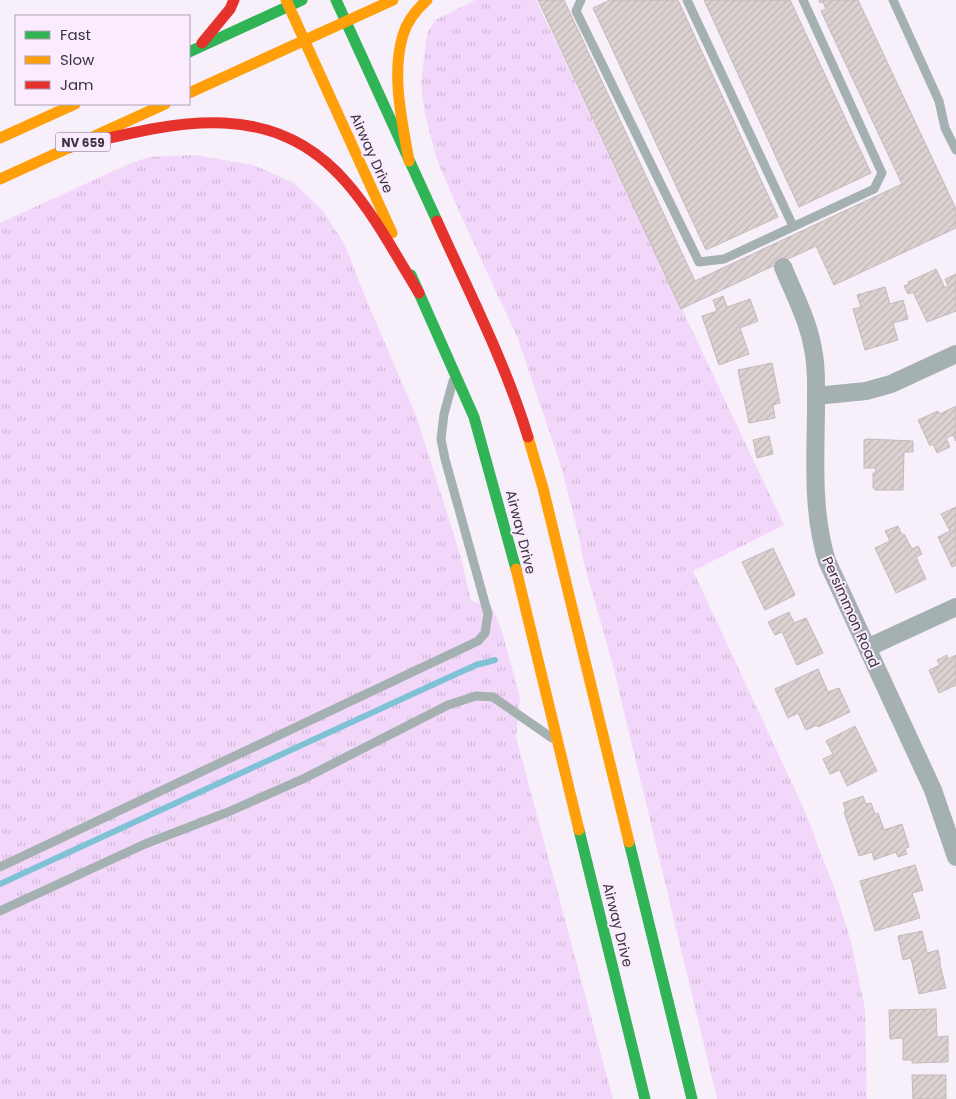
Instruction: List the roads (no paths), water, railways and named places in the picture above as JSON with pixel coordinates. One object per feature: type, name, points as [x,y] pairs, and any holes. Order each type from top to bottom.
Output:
[{"type":"main road","points":[[194,49],[219,23],[234,0]]},
{"type":"main road","points":[[194,49],[288,3],[302,0]]},
{"type":"main road","points":[[336,0],[502,365],[531,445],[692,1099]]},
{"type":"main road","points":[[190,93],[393,0]]},
{"type":"main road","points":[[409,161],[402,123],[400,52],[404,33],[411,18],[427,0]]},
{"type":"main road","name":"Airway Drive","points":[[288,3],[474,417],[487,462],[645,1099]]},
{"type":"main road","name":"NV 659","points":[[0,138],[73,105]]},
{"type":"main road","name":"NV 659","points":[[0,179],[163,105]]},
{"type":"main road","points":[[72,147],[155,128],[188,123],[221,121],[250,125],[278,132],[303,144],[325,161],[345,181],[364,206],[419,293]]},
{"type":"street","name":"Persimmon Road","points":[[782,267],[806,319],[814,349],[816,379],[816,510],[821,543],[827,561],[933,790],[956,857]]},
{"type":"street","points":[[816,396],[866,392],[891,384],[956,354]]},
{"type":"street","points":[[867,648],[956,607]]},
{"type":"lane","points":[[581,0],[576,11],[699,262],[724,259],[874,189],[882,173],[803,0]]},
{"type":"lane","points":[[687,0],[793,226]]},
{"type":"lane","points":[[893,0],[939,101],[945,128],[956,150]]},
{"type":"lane","points":[[0,867],[478,641],[485,633],[488,614],[449,476],[441,438],[444,414],[455,372]]},
{"type":"lane","points":[[0,911],[145,844],[228,812],[305,778],[448,706],[476,696],[493,697],[557,742]]},
{"type":"waterway","points":[[0,884],[476,665],[495,660]]}]
